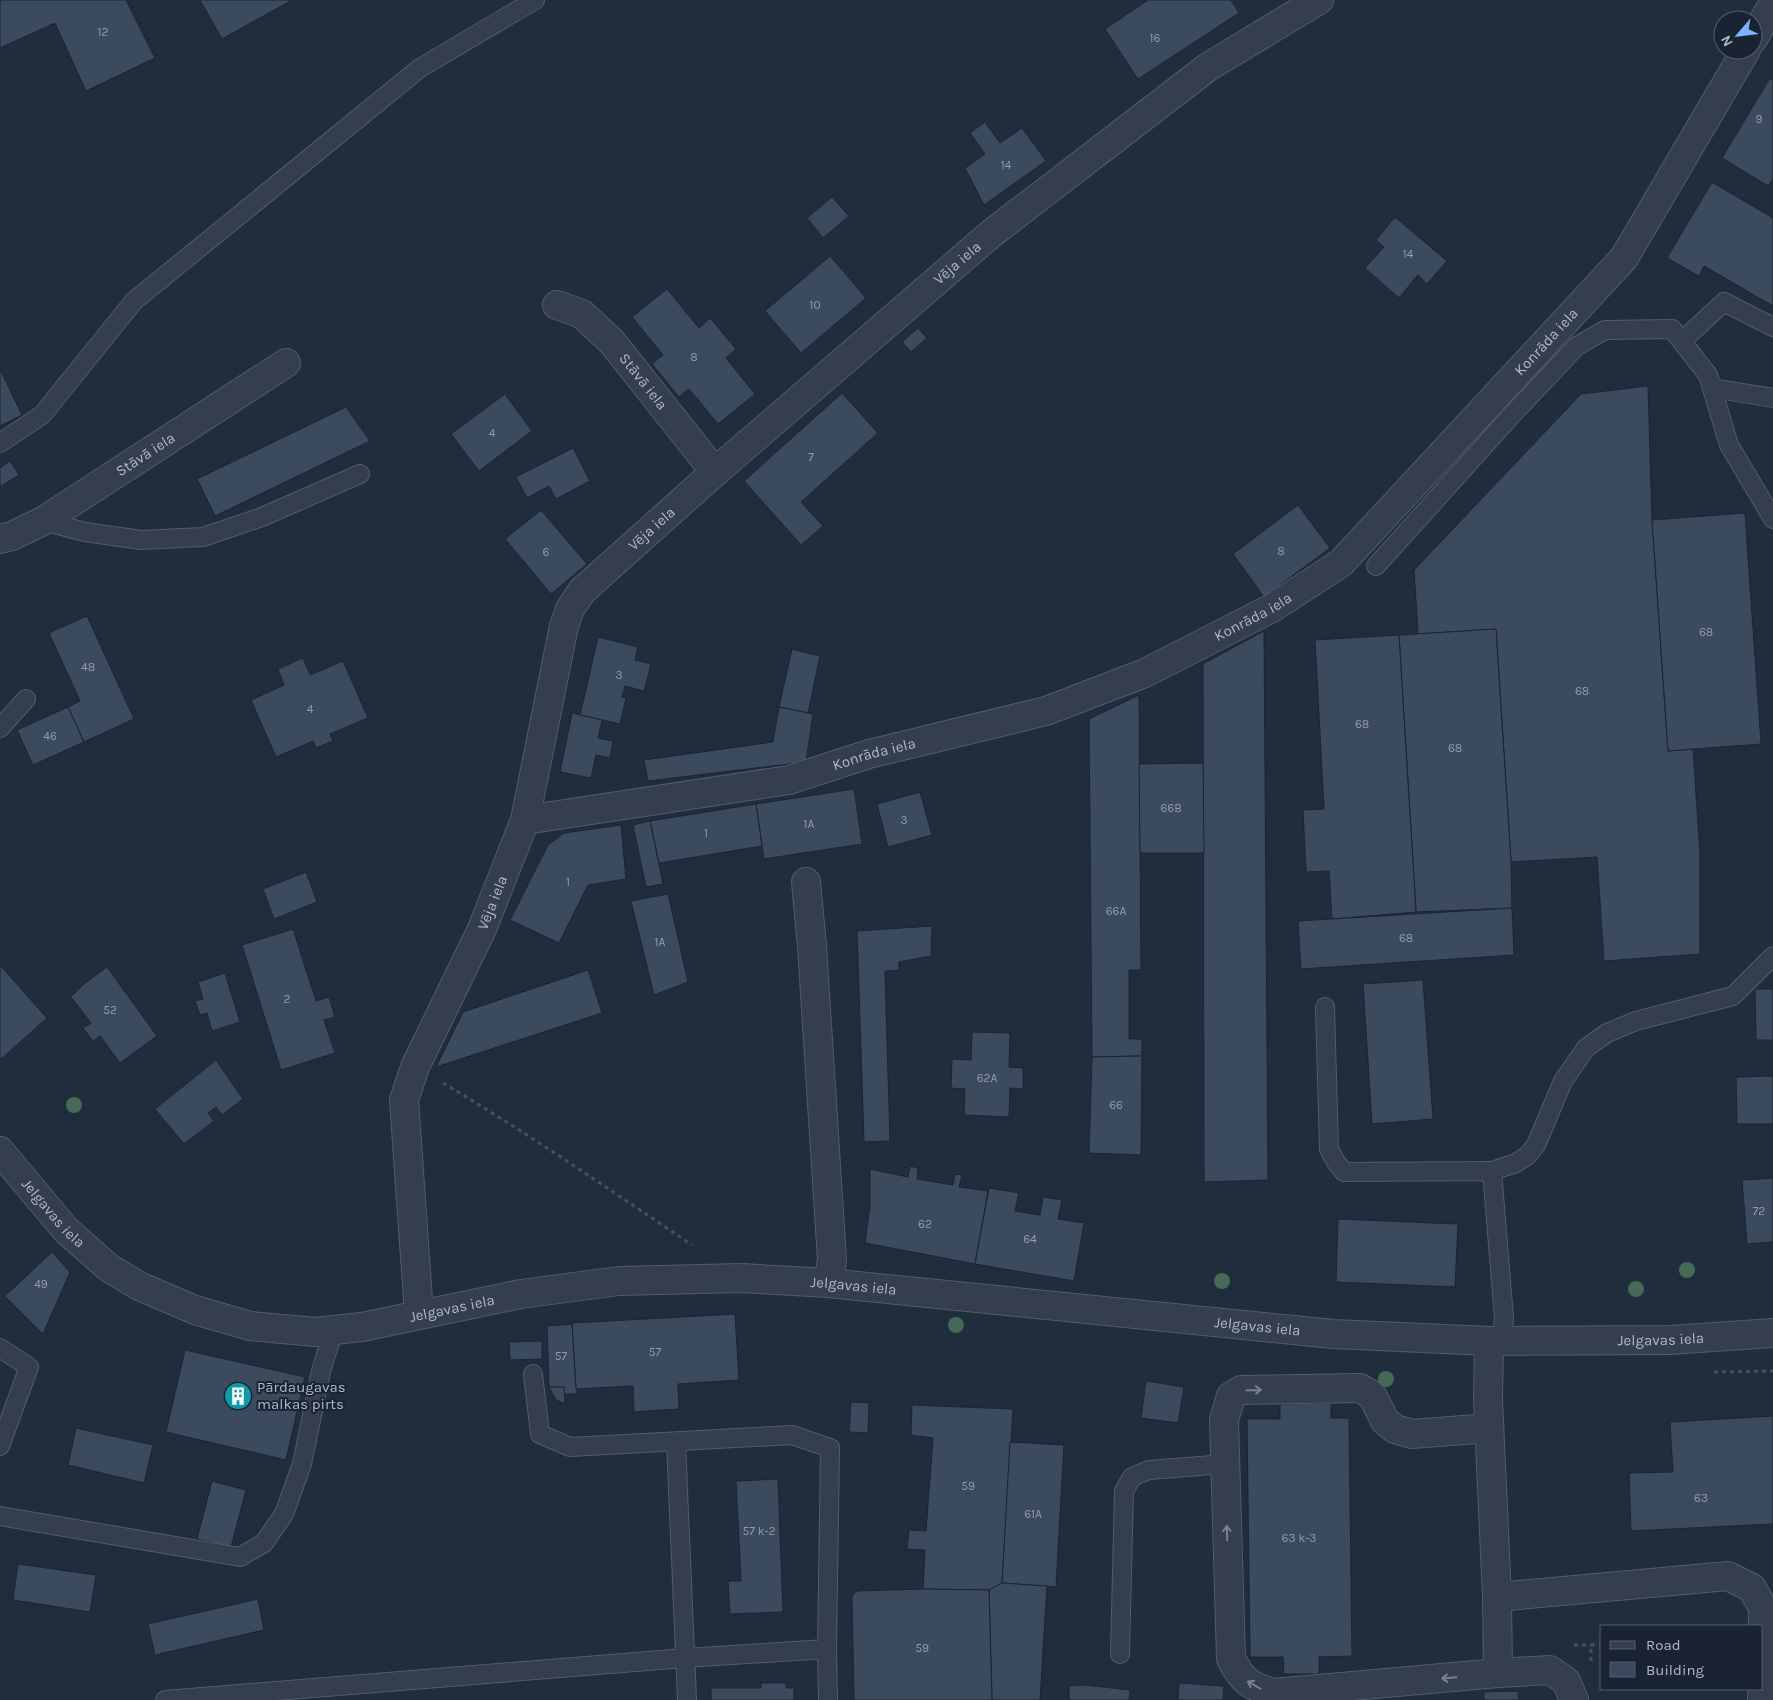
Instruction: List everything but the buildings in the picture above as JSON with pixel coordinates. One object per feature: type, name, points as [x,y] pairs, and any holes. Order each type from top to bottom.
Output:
[{"type":"street","name":"Vēja iela","points":[[419,1314],[404,1100],[415,1067],[482,928],[525,820],[564,626],[570,610],[582,591],[715,472],[992,233],[1208,68],[1319,0]]},
{"type":"street","points":[[1763,21],[1773,4]]},
{"type":"street","name":"Konrāda iela","points":[[525,820],[789,780],[869,754],[1046,711],[1145,673],[1272,608],[1341,563],[1624,258],[1740,60]]},
{"type":"street","name":"Stāvā iela","points":[[557,304],[582,314],[612,342],[715,472]]},
{"type":"street","name":"Stāvā iela","points":[[0,539],[12,536],[43,521],[286,363]]},
{"type":"street","points":[[806,882],[812,946],[832,1260],[828,1283]]},
{"type":"street","name":"Jelgavas iela","points":[[0,1151],[66,1230],[109,1268],[139,1286],[195,1310],[250,1326],[315,1332],[362,1326],[520,1294],[619,1281],[742,1278],[828,1283],[1333,1334],[1496,1341],[1670,1340],[1773,1333]]},
{"type":"street","points":[[1496,1341],[1489,1428],[1497,1597],[1498,1673]]},
{"type":"street","points":[[1489,1428],[1412,1434],[1395,1430],[1385,1421],[1372,1395],[1360,1388],[1241,1390],[1230,1396],[1224,1420],[1231,1659],[1240,1675],[1255,1688],[1274,1693],[1550,1670],[1566,1681],[1574,1700]]},
{"type":"street","points":[[1497,1597],[1728,1576],[1752,1588],[1763,1608],[1763,1625]]},
{"type":"lane","points":[[0,442],[42,415],[134,301],[420,68],[535,0]]},
{"type":"lane","points":[[1682,342],[1724,302],[1773,327]]},
{"type":"lane","points":[[1376,566],[1510,417],[1577,346],[1605,330],[1672,329],[1708,376],[1729,445],[1773,519]]},
{"type":"lane","points":[[1712,388],[1773,398]]},
{"type":"lane","points":[[43,521],[85,532],[140,540],[203,537],[262,517],[360,474]]},
{"type":"lane","points":[[0,728],[26,699]]},
{"type":"lane","points":[[1325,1007],[1329,1150],[1344,1172],[1492,1171],[1516,1163],[1527,1156],[1536,1145],[1563,1081],[1586,1048],[1607,1033],[1636,1021],[1733,996],[1773,956]]},
{"type":"lane","points":[[1492,1171],[1504,1318],[1496,1341]]},
{"type":"lane","points":[[0,1516],[240,1557],[264,1543],[284,1514],[302,1464],[322,1371],[334,1329]]},
{"type":"lane","points":[[0,1348],[29,1367],[0,1446]]},
{"type":"lane","points":[[533,1374],[540,1434],[570,1447],[792,1436],[830,1448],[826,1650],[828,1700]]},
{"type":"lane","points":[[676,1442],[687,1700]]},
{"type":"lane","points":[[1120,1654],[1124,1491],[1132,1477],[1149,1470],[1225,1464]]},
{"type":"lane","points":[[165,1700],[286,1695],[685,1658],[826,1650]]},
{"type":"path","points":[[415,1067],[496,1114],[699,1250]]},
{"type":"path","points":[[1710,1373],[1773,1371]]},
{"type":"place","name":"Pārdaugavas malkas pirts","points":[[238,1396]]}]
